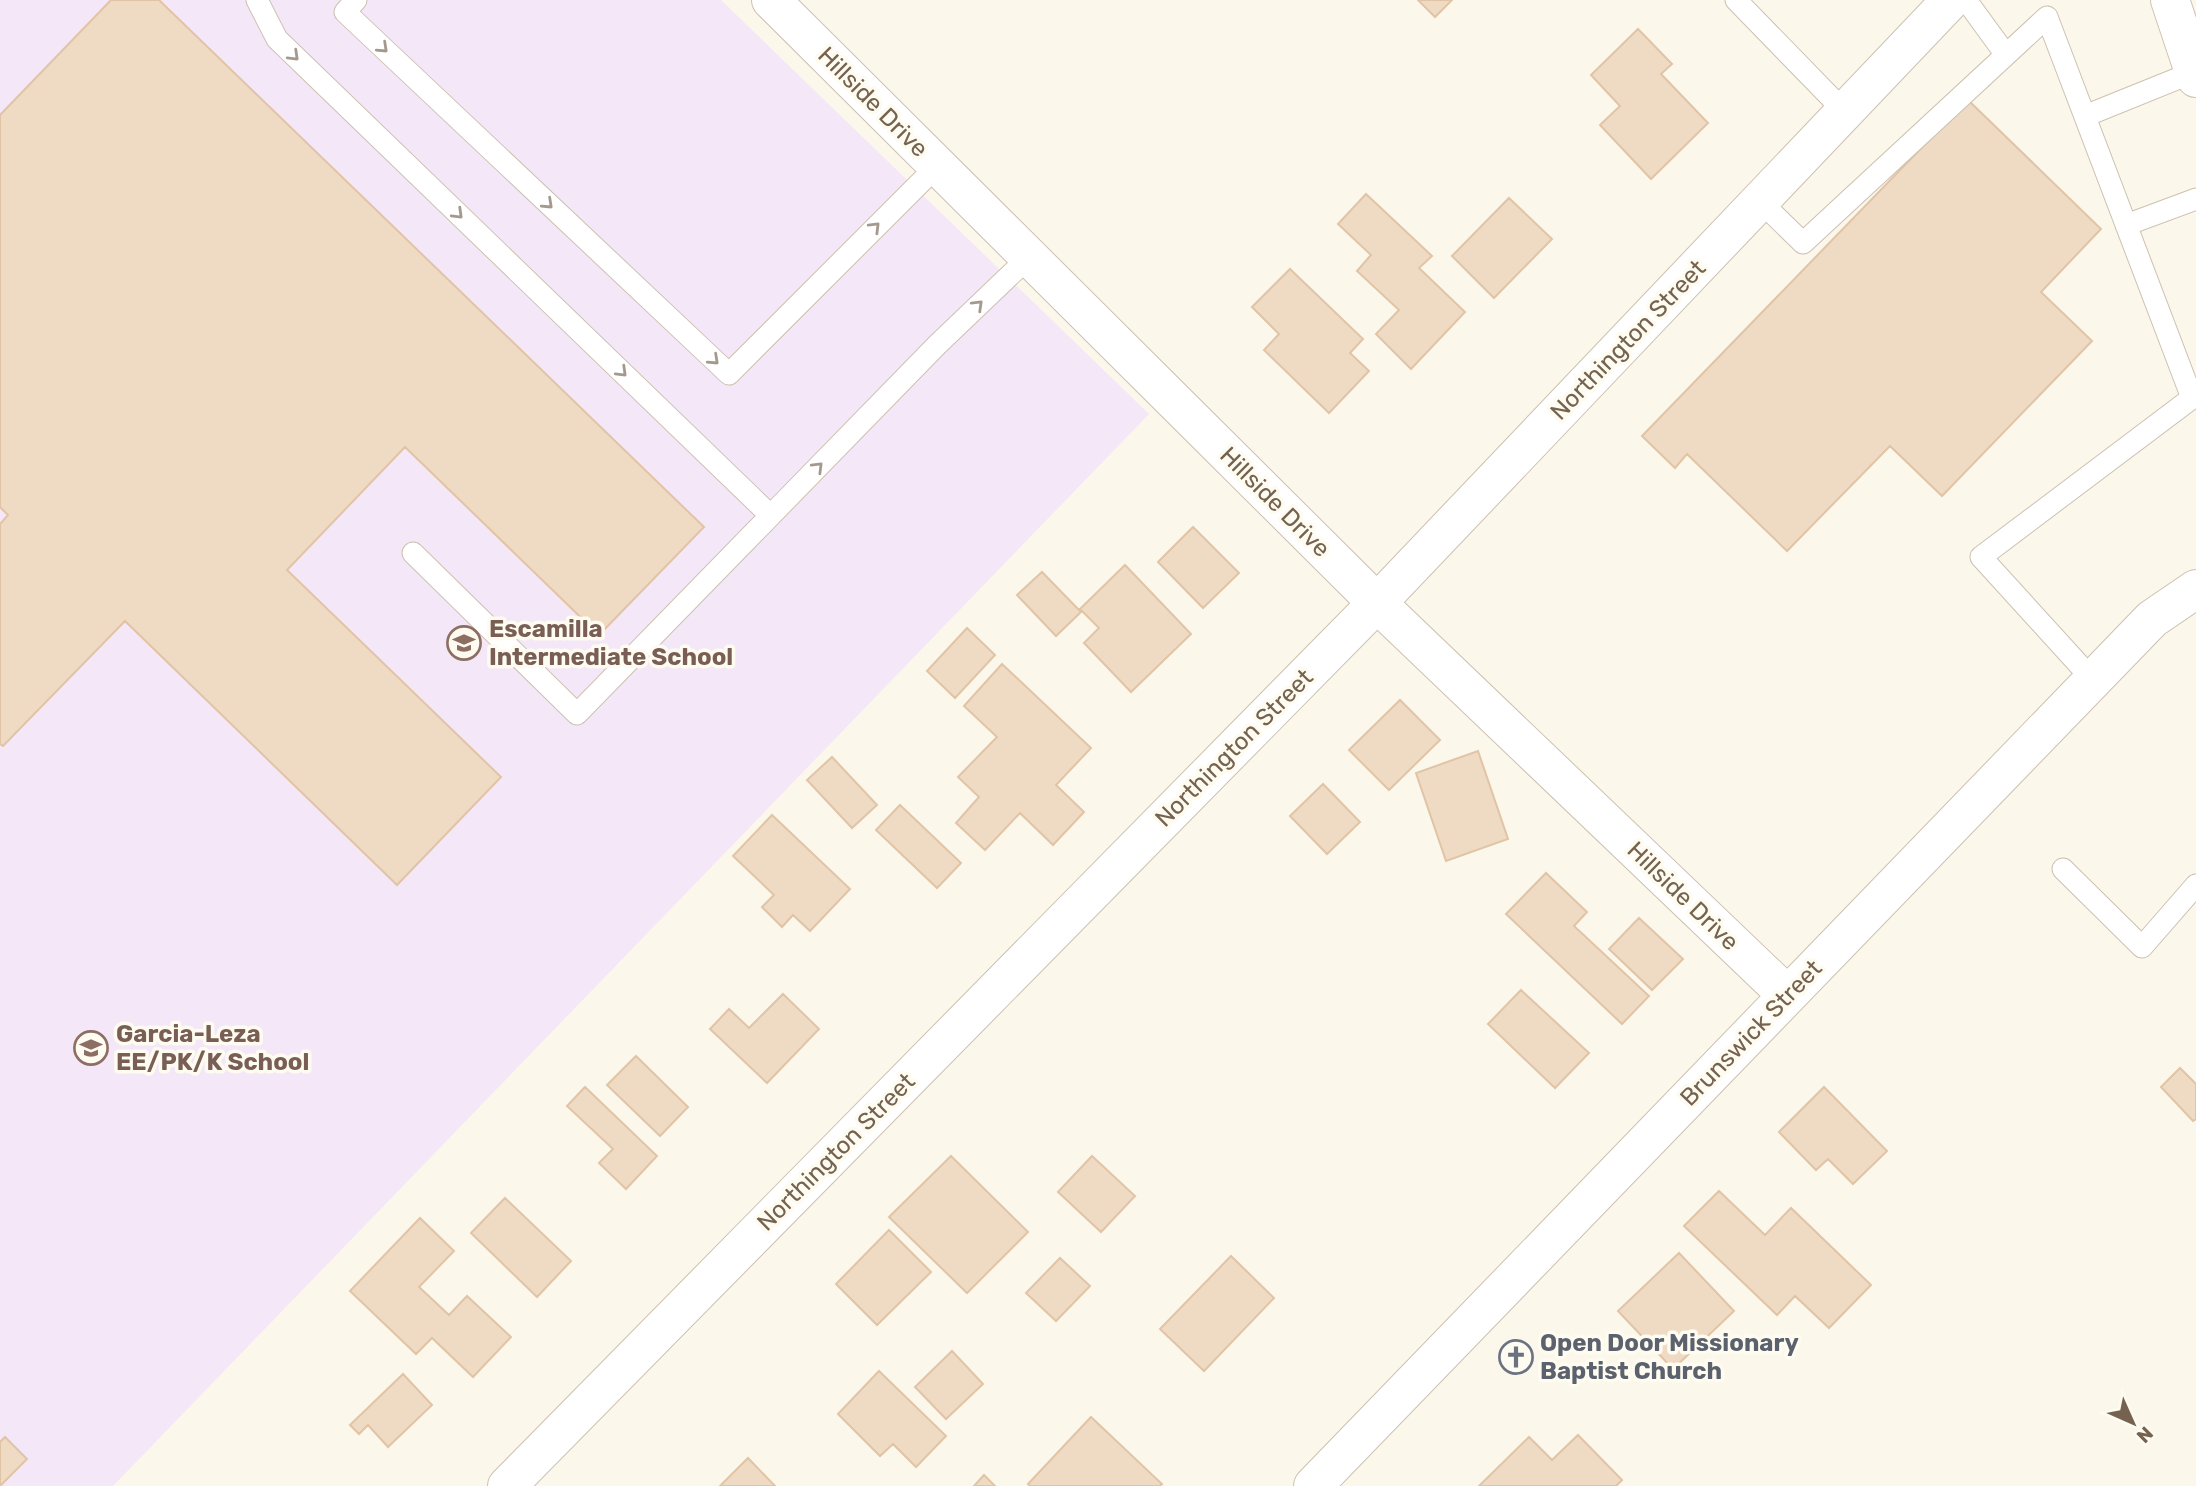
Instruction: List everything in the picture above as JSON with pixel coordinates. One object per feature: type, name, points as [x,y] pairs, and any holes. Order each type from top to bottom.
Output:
[{"type":"street","name":"Hillside Drive","points":[[771,0],[1377,603],[1787,995]]},
{"type":"street","name":"Northington Street","points":[[507,1486],[1377,603],[1951,0]]},
{"type":"street","points":[[2170,0],[2195,75]]},
{"type":"street","name":"Brunswick Street","points":[[1313,1486],[2152,619],[2195,591]]},
{"type":"lane","points":[[257,0],[277,39],[770,515]]},
{"type":"lane","points":[[356,0],[345,12],[729,374],[937,166]]},
{"type":"lane","points":[[1736,0],[1845,111]]},
{"type":"lane","points":[[1966,0],[2006,55]]},
{"type":"lane","points":[[1760,201],[1803,243],[2047,17],[2194,397],[1981,557],[2093,680]]},
{"type":"lane","points":[[2085,116],[2195,75]]},
{"type":"lane","points":[[2126,225],[2196,199]]},
{"type":"lane","points":[[414,553],[577,714],[937,345],[1029,257]]},
{"type":"lane","points":[[2063,869],[2142,947],[2196,885]]},
{"type":"shaded area","name":"Escamilla Intermediate School","points":[[0,0],[721,0],[1149,414],[113,1486],[0,1486]]},
{"type":"building","points":[[111,0],[159,0],[704,527],[599,635],[405,447],[287,570],[501,777],[397,885],[125,621],[3,746],[0,744],[0,524],[8,515],[0,507],[0,115]]},
{"type":"building","points":[[1418,0],[1452,0],[1435,17]]},
{"type":"building","points":[[1638,29],[1672,64],[1661,74],[1708,123],[1651,179],[1600,125],[1620,106],[1591,75]]},
{"type":"building","points":[[1968,100],[2101,229],[2041,292],[2092,341],[1942,496],[1890,446],[1787,551],[1687,454],[1675,468],[1642,436]]},
{"type":"building","points":[[1366,194],[1432,256],[1419,268],[1465,312],[1411,369],[1376,334],[1399,310],[1357,271],[1371,255],[1338,224]]},
{"type":"building","points":[[1509,198],[1552,239],[1494,298],[1452,256]]},
{"type":"building","points":[[1290,269],[1363,339],[1350,353],[1369,371],[1329,413],[1264,350],[1279,334],[1252,307]]},
{"type":"building","points":[[1193,527],[1239,573],[1203,608],[1158,562]]},
{"type":"building","points":[[1125,565],[1191,634],[1131,692],[1084,643],[1099,628],[1080,609]]},
{"type":"building","points":[[1042,572],[1081,612],[1056,636],[1017,595]]},
{"type":"building","points":[[967,628],[995,655],[955,698],[927,671]]},
{"type":"building","points":[[1002,664],[1091,748],[1056,785],[1084,812],[1053,845],[1020,813],[985,850],[956,823],[979,797],[958,777],[997,737],[964,706]]},
{"type":"building","points":[[1400,700],[1440,740],[1389,790],[1349,750]]},
{"type":"building","points":[[1478,751],[1508,839],[1446,861],[1416,773]]},
{"type":"building","points":[[832,757],[877,805],[852,828],[807,780]]},
{"type":"building","points":[[1323,784],[1360,822],[1327,854],[1290,816]]},
{"type":"building","points":[[900,805],[961,863],[937,888],[876,830]]},
{"type":"building","points":[[772,815],[850,889],[810,931],[793,915],[782,927],[762,907],[774,895],[733,856]]},
{"type":"building","points":[[1546,873],[1587,912],[1574,926],[1649,996],[1622,1024],[1506,914]]},
{"type":"building","points":[[1639,918],[1683,959],[1652,990],[1609,949]]},
{"type":"building","points":[[1521,990],[1589,1053],[1555,1088],[1488,1024]]},
{"type":"building","points":[[783,994],[819,1029],[767,1083],[710,1029],[729,1009],[749,1028]]},
{"type":"building","points":[[636,1056],[688,1107],[660,1136],[607,1085]]},
{"type":"building","points":[[2180,1068],[2196,1084],[2196,1119],[2193,1121],[2161,1087]]},
{"type":"building","points":[[585,1087],[657,1156],[626,1189],[599,1163],[613,1149],[567,1106]]},
{"type":"building","points":[[1824,1087],[1887,1151],[1853,1184],[1828,1159],[1816,1170],[1779,1132]]},
{"type":"building","points":[[951,1156],[1028,1232],[967,1293],[889,1217]]},
{"type":"building","points":[[1092,1156],[1135,1196],[1101,1232],[1058,1192]]},
{"type":"building","points":[[1719,1191],[1765,1235],[1791,1208],[1871,1285],[1829,1328],[1795,1296],[1777,1315],[1684,1226]]},
{"type":"building","points":[[505,1198],[571,1261],[537,1297],[471,1233]]},
{"type":"building","points":[[420,1218],[454,1251],[419,1287],[449,1315],[467,1296],[511,1337],[473,1377],[432,1338],[416,1354],[350,1291]]},
{"type":"building","points":[[889,1230],[931,1272],[877,1325],[836,1284]]},
{"type":"building","points":[[1679,1253],[1734,1311],[1673,1369],[1618,1311]]},
{"type":"building","points":[[1231,1256],[1274,1298],[1204,1371],[1160,1329]]},
{"type":"building","points":[[1060,1258],[1090,1286],[1056,1321],[1026,1293]]},
{"type":"building","points":[[952,1351],[983,1384],[946,1419],[915,1387]]},
{"type":"building","points":[[879,1371],[946,1436],[916,1467],[893,1444],[880,1456],[838,1414]]},
{"type":"building","points":[[403,1374],[432,1405],[388,1447],[368,1425],[359,1434],[350,1425]]},
{"type":"building","points":[[1091,1417],[1162,1484],[1030,1486],[1028,1484]]},
{"type":"building","points":[[1578,1435],[1622,1480],[1616,1486],[1479,1486],[1529,1437],[1552,1460]]},
{"type":"building","points":[[5,1437],[27,1459],[0,1486],[0,1442]]},
{"type":"building","points":[[748,1458],[775,1486],[720,1486]]},
{"type":"building","points":[[984,1475],[995,1486],[974,1486]]},
{"type":"place","name":"Escamilla Intermediate School","points":[[464,643]]},
{"type":"place","name":"Garcia-Leza EE/PK/K School","points":[[91,1048]]},
{"type":"place","name":"Open Door Missionary Baptist Church","points":[[1516,1357]]}]
